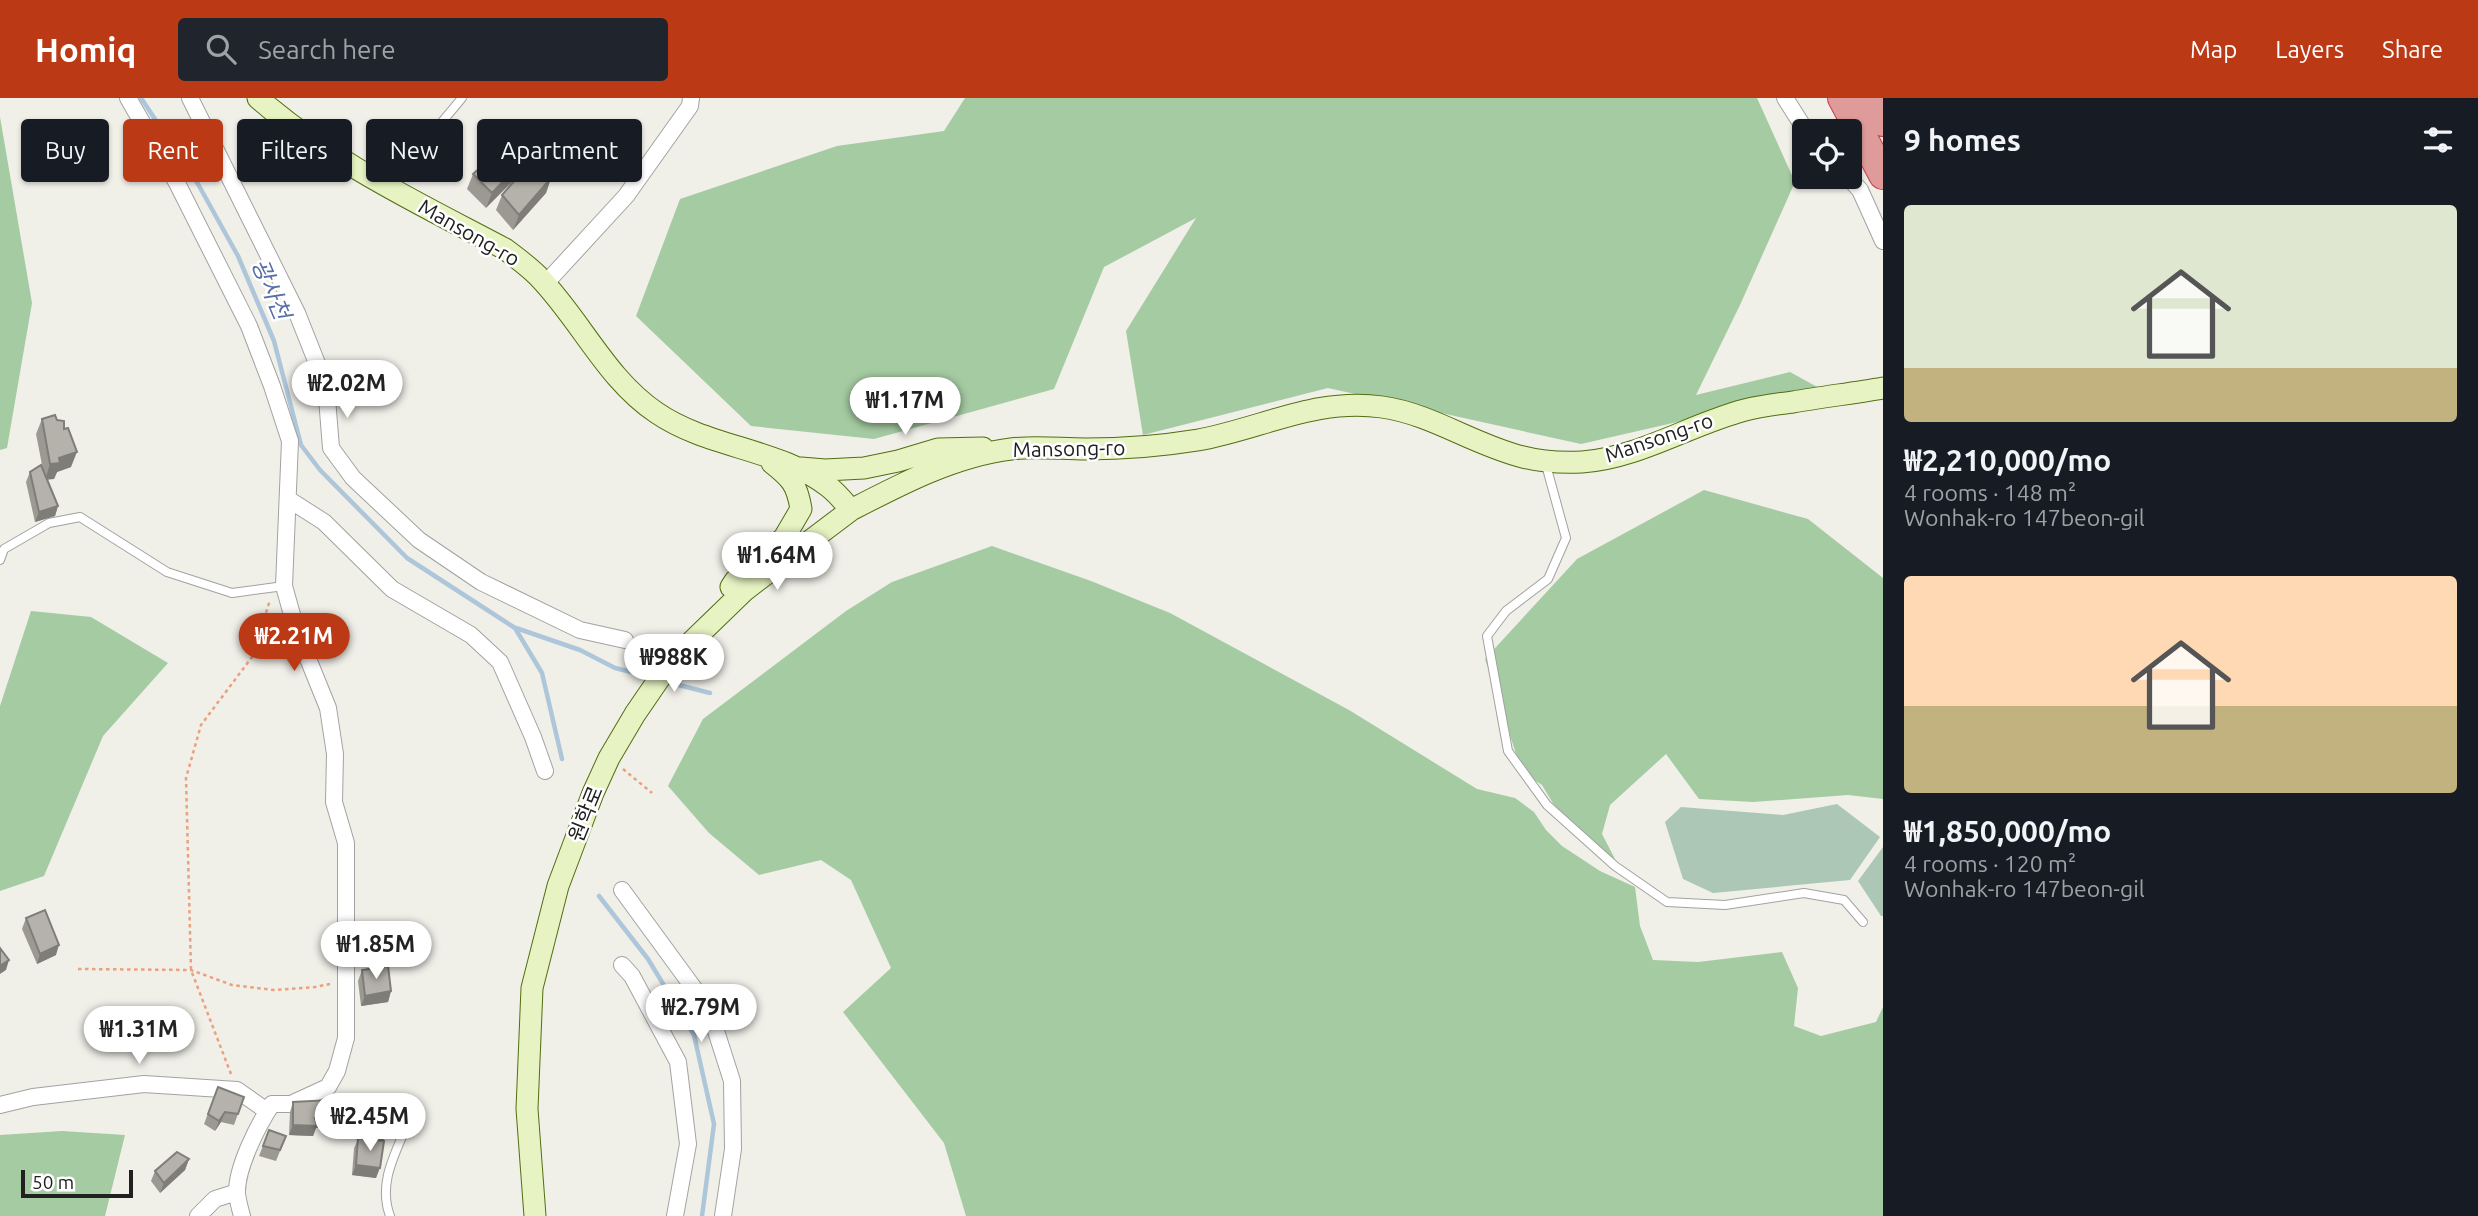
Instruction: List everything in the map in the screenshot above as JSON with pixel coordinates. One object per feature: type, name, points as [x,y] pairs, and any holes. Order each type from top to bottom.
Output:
[{"type":"highway","points":[[1851,103],[1883,122]]},
{"type":"highway","points":[[1851,103],[1883,175]]},
{"type":"street","points":[[128,98],[177,183],[249,326],[289,441],[284,586],[296,629],[328,708],[335,754],[334,802],[346,843],[346,1038],[337,1071],[328,1087],[291,1104],[272,1104],[258,1124],[237,1192],[242,1216]]},
{"type":"street","points":[[190,98],[298,313],[326,386],[331,448],[353,478],[419,540],[481,583],[580,630],[625,640]]},
{"type":"street","name":"Mansong-ro","points":[[258,98],[308,137],[387,188],[506,249],[545,284],[610,369],[657,413],[695,432],[798,468],[829,487],[851,510],[921,475],[1010,449],[1118,449],[1168,445],[1217,437],[1303,412],[1351,404],[1413,414],[1521,457],[1545,462],[1584,462],[1621,455],[1710,420],[1748,409],[1883,388]]},
{"type":"street","points":[[545,284],[626,196],[690,106],[691,98]]},
{"type":"street","points":[[1785,98],[1798,119]]},
{"type":"street","points":[[1859,189],[1883,241]]},
{"type":"street","points":[[798,468],[864,468],[938,449],[959,447],[1010,449]]},
{"type":"street","points":[[704,629],[735,581],[784,538],[801,509],[798,491],[790,478],[765,457]]},
{"type":"street","points":[[288,499],[324,522],[392,589],[471,635],[500,663],[545,771]]},
{"type":"street","name":"원학로","points":[[535,1216],[527,1109],[532,988],[558,886],[593,793],[635,714],[659,678],[682,651],[745,590],[851,510]]},
{"type":"street","points":[[622,890],[709,1009],[732,1081],[733,1149],[723,1216]]},
{"type":"street","points":[[622,965],[632,976],[678,1062],[688,1144],[675,1216]]},
{"type":"street","points":[[0,1105],[33,1097],[144,1084],[237,1090],[267,1111]]},
{"type":"street","points":[[198,1216],[215,1199],[237,1192]]},
{"type":"lane","points":[[387,188],[462,98]]},
{"type":"lane","points":[[1545,462],[1566,538],[1548,579],[1506,611],[1487,636],[1508,751],[1547,805],[1615,866],[1667,902],[1725,905],[1804,893],[1843,900],[1863,922]]},
{"type":"lane","points":[[0,560],[4,550],[49,523],[80,517],[167,572],[232,593],[284,586]]},
{"type":"lane","points":[[390,1216],[386,1205],[386,1172],[404,1132]]},
{"type":"path","points":[[237,1090],[191,970],[186,778],[201,725],[252,657],[270,600],[284,586]]},
{"type":"path","points":[[610,758],[652,793]]},
{"type":"path","points":[[78,969],[191,970],[232,985],[274,990],[315,987],[346,979]]},
{"type":"green space","points":[[965,98],[1757,98],[1792,175],[1792,189],[1696,395],[1790,372],[1821,389],[1581,444],[1328,388],[1143,435],[1126,331],[1196,218],[1104,267],[1054,389],[874,439],[751,426],[636,316],[680,199],[837,146],[944,131]]},
{"type":"green space","points":[[0,117],[32,303],[7,448],[0,450]]},
{"type":"green space","points":[[1704,490],[1808,519],[1883,578],[1883,799],[1848,795],[1753,802],[1699,799],[1666,754],[1610,805],[1602,834],[1615,859],[1592,847],[1557,810],[1542,785],[1522,772],[1485,659],[1577,559]]},
{"type":"green space","points":[[992,546],[1091,581],[1170,613],[1349,710],[1477,789],[1515,798],[1534,812],[1546,830],[1562,846],[1600,871],[1635,887],[1640,926],[1653,960],[1698,962],[1782,952],[1798,988],[1794,1026],[1821,1036],[1876,1022],[1883,1007],[1883,1216],[966,1216],[944,1143],[843,1012],[891,968],[851,880],[821,860],[759,875],[709,833],[668,786],[703,719],[846,611],[892,582]]},
{"type":"green space","points":[[31,611],[91,617],[168,663],[103,736],[44,876],[0,891],[0,706]]},
{"type":"green space","points":[[1837,804],[1880,837],[1850,880],[1713,893],[1683,879],[1665,822],[1681,807],[1783,815]]},
{"type":"green space","points":[[1883,847],[1883,916],[1881,916],[1858,881]]},
{"type":"green space","points":[[62,1131],[125,1135],[105,1216],[0,1216],[0,1135]]},
{"type":"building","points":[[481,182],[502,182],[492,193]]},
{"type":"building","points":[[513,182],[548,182],[519,215],[502,195]]},
{"type":"building","points":[[55,415],[57,420],[64,421],[64,429],[68,428],[77,452],[59,458],[60,463],[50,464],[42,419]]},
{"type":"building","points":[[41,465],[58,506],[39,512],[30,472]]},
{"type":"building","points":[[45,910],[59,945],[40,954],[26,918]]},
{"type":"building","points":[[0,948],[9,960],[0,966]]},
{"type":"building","points":[[388,966],[391,991],[365,996],[362,970]]},
{"type":"building","points":[[218,1087],[244,1097],[238,1114],[225,1112],[219,1121],[208,1114]]},
{"type":"building","points":[[330,1100],[328,1118],[315,1118],[317,1126],[293,1125],[293,1102]]},
{"type":"building","points":[[379,1106],[396,1116],[381,1138],[361,1127]]},
{"type":"building","points":[[269,1130],[286,1136],[280,1150],[263,1146]]},
{"type":"building","points":[[358,1138],[384,1141],[380,1168],[356,1165]]},
{"type":"building","points":[[177,1152],[189,1159],[164,1183],[155,1171]]},
{"type":"waterway","name":"광사천","points":[[141,98],[198,184],[238,256],[274,341],[301,445],[320,470],[407,558],[515,628],[542,673],[562,759]]},
{"type":"waterway","points":[[516,628],[580,650],[615,668],[652,677]]},
{"type":"waterway","points":[[667,682],[710,693]]},
{"type":"waterway","points":[[599,896],[648,959],[694,1035],[714,1124],[702,1216]]}]
